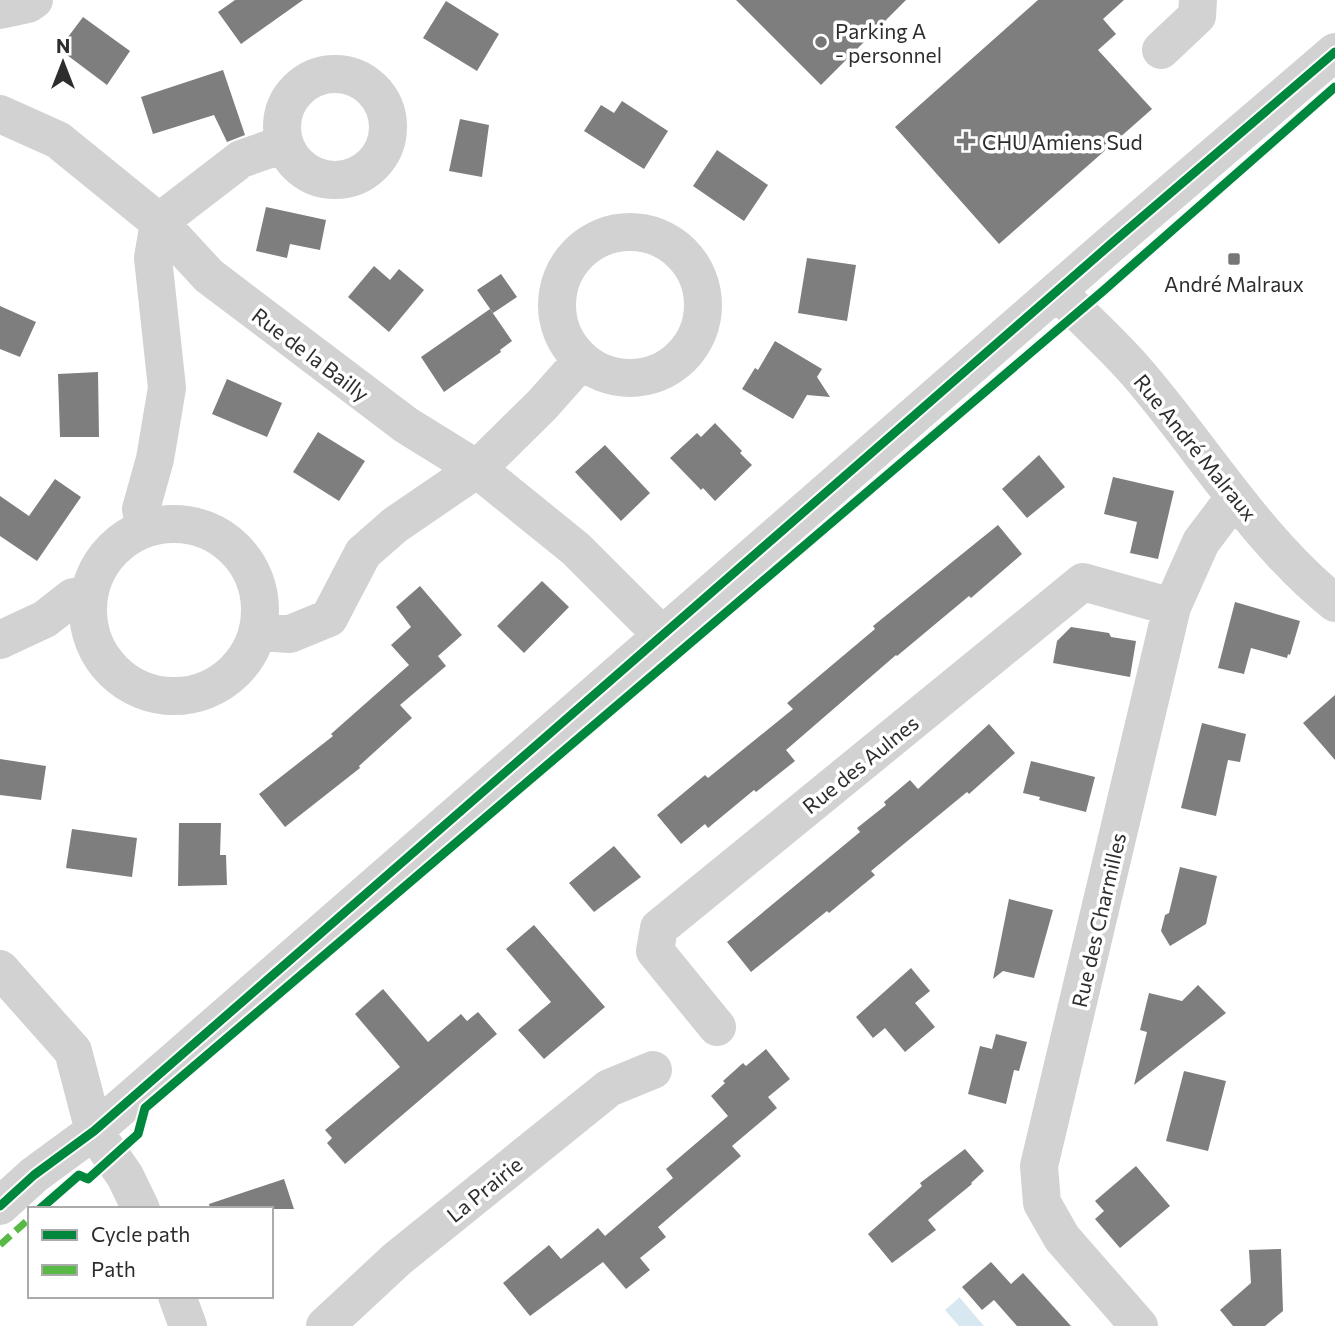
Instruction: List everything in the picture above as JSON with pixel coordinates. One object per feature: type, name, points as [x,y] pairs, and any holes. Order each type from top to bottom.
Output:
[{"type":"street","points":[[0,10],[28,4],[34,0]]},
{"type":"street","points":[[1161,50],[1197,16],[1198,0]]},
{"type":"street","points":[[0,1206],[34,1175],[94,1131],[1335,52]]},
{"type":"street","name":"Rue de la Bailly","points":[[0,114],[58,140],[159,222],[209,276],[406,425],[477,469],[576,549],[663,636]]},
{"type":"street","points":[[145,528],[141,509],[155,458],[167,388],[153,258],[159,222],[241,159],[284,144]]},
{"type":"street","name":"Rue André Malraux","points":[[1058,291],[1133,369],[1234,498],[1310,583],[1335,603]]},
{"type":"street","points":[[259,632],[290,634],[329,618],[362,553],[395,525],[477,469],[542,405],[582,360]]},
{"type":"street","name":"Rue des Charmilles","points":[[1139,1326],[1062,1238],[1042,1203],[1039,1166],[1172,607],[1201,542],[1234,498]]},
{"type":"street","points":[[171,523],[198,526],[223,537],[242,555],[256,579],[261,605],[259,632],[247,658],[226,680],[199,693],[170,697],[141,691],[116,675],[98,652],[88,624],[88,595],[95,573],[108,553],[125,538],[145,528],[171,523]]},
{"type":"street","name":"Rue des Aulnes","points":[[717,1027],[655,951],[659,928],[1083,582],[1172,607]]},
{"type":"street","points":[[0,640],[45,619],[73,597],[88,595]]},
{"type":"street","points":[[0,969],[73,1051],[94,1131],[125,1176],[140,1207]]},
{"type":"street","name":"La Prairie","points":[[325,1326],[397,1259],[609,1088],[653,1070]]},
{"type":"street","points":[[178,1298],[188,1326]]},
{"type":"shaded area","points":[[960,1297],[984,1326],[959,1326],[945,1310]]},
{"type":"building","points":[[235,0],[303,0],[241,44],[218,12]]},
{"type":"building","name":"Parking A - personnel","points":[[736,0],[906,0],[821,85]]},
{"type":"building","points":[[1038,0],[1124,0],[1103,19],[1116,34],[1098,50],[1152,109],[999,244],[895,127]]},
{"type":"building","points":[[446,1],[499,34],[477,71],[423,38]]},
{"type":"building","points":[[83,17],[130,51],[107,85],[59,49]]},
{"type":"building","points":[[223,70],[245,135],[227,142],[214,115],[153,134],[141,97]]},
{"type":"building","points":[[622,101],[668,131],[644,169],[584,131],[601,105],[614,113]]},
{"type":"building","points":[[460,119],[489,125],[482,177],[449,171]]},
{"type":"building","points":[[717,150],[768,185],[744,221],[693,186]]},
{"type":"building","points":[[266,207],[326,220],[320,250],[290,244],[287,258],[256,251]]},
{"type":"building","points":[[807,258],[856,265],[847,321],[798,313]]},
{"type":"building","points":[[374,266],[390,280],[399,269],[424,290],[389,332],[348,297]]},
{"type":"building","points":[[501,274],[517,297],[493,313],[477,290]]},
{"type":"building","points":[[0,306],[36,322],[20,357],[0,349]]},
{"type":"building","points":[[490,309],[512,341],[500,350],[501,352],[444,392],[421,357]]},
{"type":"building","points":[[775,341],[822,369],[817,377],[830,397],[807,395],[793,419],[742,389],[755,368],[758,370]]},
{"type":"building","points":[[98,372],[99,437],[60,437],[58,374]]},
{"type":"building","points":[[227,379],[282,403],[267,437],[212,414]]},
{"type":"building","points":[[715,423],[752,465],[715,501],[670,458],[697,433],[701,437]]},
{"type":"building","points":[[318,432],[365,461],[339,501],[293,472]]},
{"type":"building","points":[[605,445],[650,493],[621,521],[575,472]]},
{"type":"building","points":[[1039,455],[1065,487],[1027,518],[1002,489]]},
{"type":"building","points":[[1113,477],[1174,491],[1158,559],[1130,553],[1137,522],[1104,514]]},
{"type":"building","points":[[55,479],[81,497],[37,561],[0,536],[0,496],[29,516]]},
{"type":"building","points":[[998,525],[1022,554],[971,598],[969,596],[896,655],[786,750],[795,761],[708,828],[705,824],[681,844],[657,815],[705,775],[708,778],[793,709],[787,703],[875,629],[873,626]]},
{"type":"building","points":[[542,581],[569,607],[524,653],[497,626]]},
{"type":"building","points":[[420,586],[462,635],[438,656],[446,666],[400,705],[412,718],[359,766],[360,768],[285,827],[259,794],[333,736],[331,734],[409,665],[391,645],[411,627],[396,607]]},
{"type":"building","points":[[1235,602],[1300,621],[1287,658],[1251,648],[1244,674],[1218,668]]},
{"type":"building","points":[[1071,627],[1109,633],[1111,637],[1136,641],[1130,677],[1053,663],[1057,641]]},
{"type":"building","points":[[1335,695],[1335,760],[1303,723]]},
{"type":"building","points":[[1202,723],[1246,734],[1240,762],[1228,760],[1216,816],[1181,808]]},
{"type":"building","points":[[989,724],[1015,753],[969,794],[967,792],[871,871],[875,875],[751,972],[727,942],[860,832],[857,828],[886,805],[884,802],[910,780],[918,789]]},
{"type":"building","points":[[0,759],[46,766],[41,800],[0,795]]},
{"type":"building","points":[[1031,761],[1095,777],[1086,812],[1023,793]]},
{"type":"building","points":[[179,823],[221,823],[220,855],[226,855],[227,885],[178,886]]},
{"type":"building","points":[[72,829],[137,838],[132,877],[66,868]]},
{"type":"building","points":[[614,846],[641,877],[594,912],[569,883]]},
{"type":"building","points":[[1180,867],[1217,876],[1206,924],[1170,946],[1161,931],[1165,915],[1169,913]]},
{"type":"building","points":[[1009,899],[1053,910],[1034,978],[1003,971],[993,979]]},
{"type":"building","points":[[534,925],[605,1007],[544,1059],[518,1030],[551,1002],[506,949]]},
{"type":"building","points":[[911,968],[930,991],[915,1003],[935,1027],[905,1052],[885,1028],[873,1038],[856,1017]]},
{"type":"building","points":[[1198,985],[1226,1013],[1134,1085],[1147,1032],[1140,1030],[1149,993],[1182,1001]]},
{"type":"building","points":[[383,989],[428,1042],[461,1014],[467,1021],[478,1012],[497,1034],[345,1164],[327,1143],[332,1138],[325,1130],[400,1067],[355,1014]]},
{"type":"building","points":[[996,1034],[1027,1042],[1019,1071],[1014,1070],[1006,1104],[968,1094],[980,1046],[992,1049]]},
{"type":"building","points":[[766,1049],[790,1079],[768,1097],[777,1108],[732,1146],[741,1156],[658,1227],[666,1237],[640,1258],[650,1270],[626,1289],[603,1262],[530,1316],[503,1283],[549,1245],[561,1259],[598,1228],[605,1236],[673,1178],[666,1169],[728,1116],[711,1096],[743,1063],[746,1066]]},
{"type":"building","points":[[1184,1071],[1226,1081],[1208,1151],[1166,1141]]},
{"type":"building","points":[[965,1149],[984,1171],[928,1220],[936,1230],[892,1263],[868,1234],[922,1186],[920,1183]]},
{"type":"building","points":[[1136,1166],[1170,1206],[1120,1248],[1095,1219],[1104,1211],[1095,1201]]},
{"type":"building","points":[[284,1179],[294,1209],[210,1207],[209,1204]]},
{"type":"building","points":[[1281,1249],[1283,1311],[1265,1326],[1233,1326],[1220,1310],[1251,1283],[1249,1250]]},
{"type":"building","points":[[991,1262],[1011,1284],[1023,1273],[1071,1326],[1017,1326],[994,1300],[982,1310],[962,1287]]},
{"type":"marked path","points":[[0,1245],[28,1220]]},
{"type":"cycle path","points":[[0,1206],[34,1175],[94,1131],[1112,243],[1335,52]]},
{"type":"cycle path","points":[[42,1207],[79,1175],[88,1179],[138,1134],[145,1108],[1103,291],[1335,87]]},
{"type":"place","name":"Parking A - personnel","points":[[821,42]]},
{"type":"place","name":"CHU Amiens Sud","points":[[966,141]]},
{"type":"place","name":"André Malraux","points":[[1234,259]]}]
